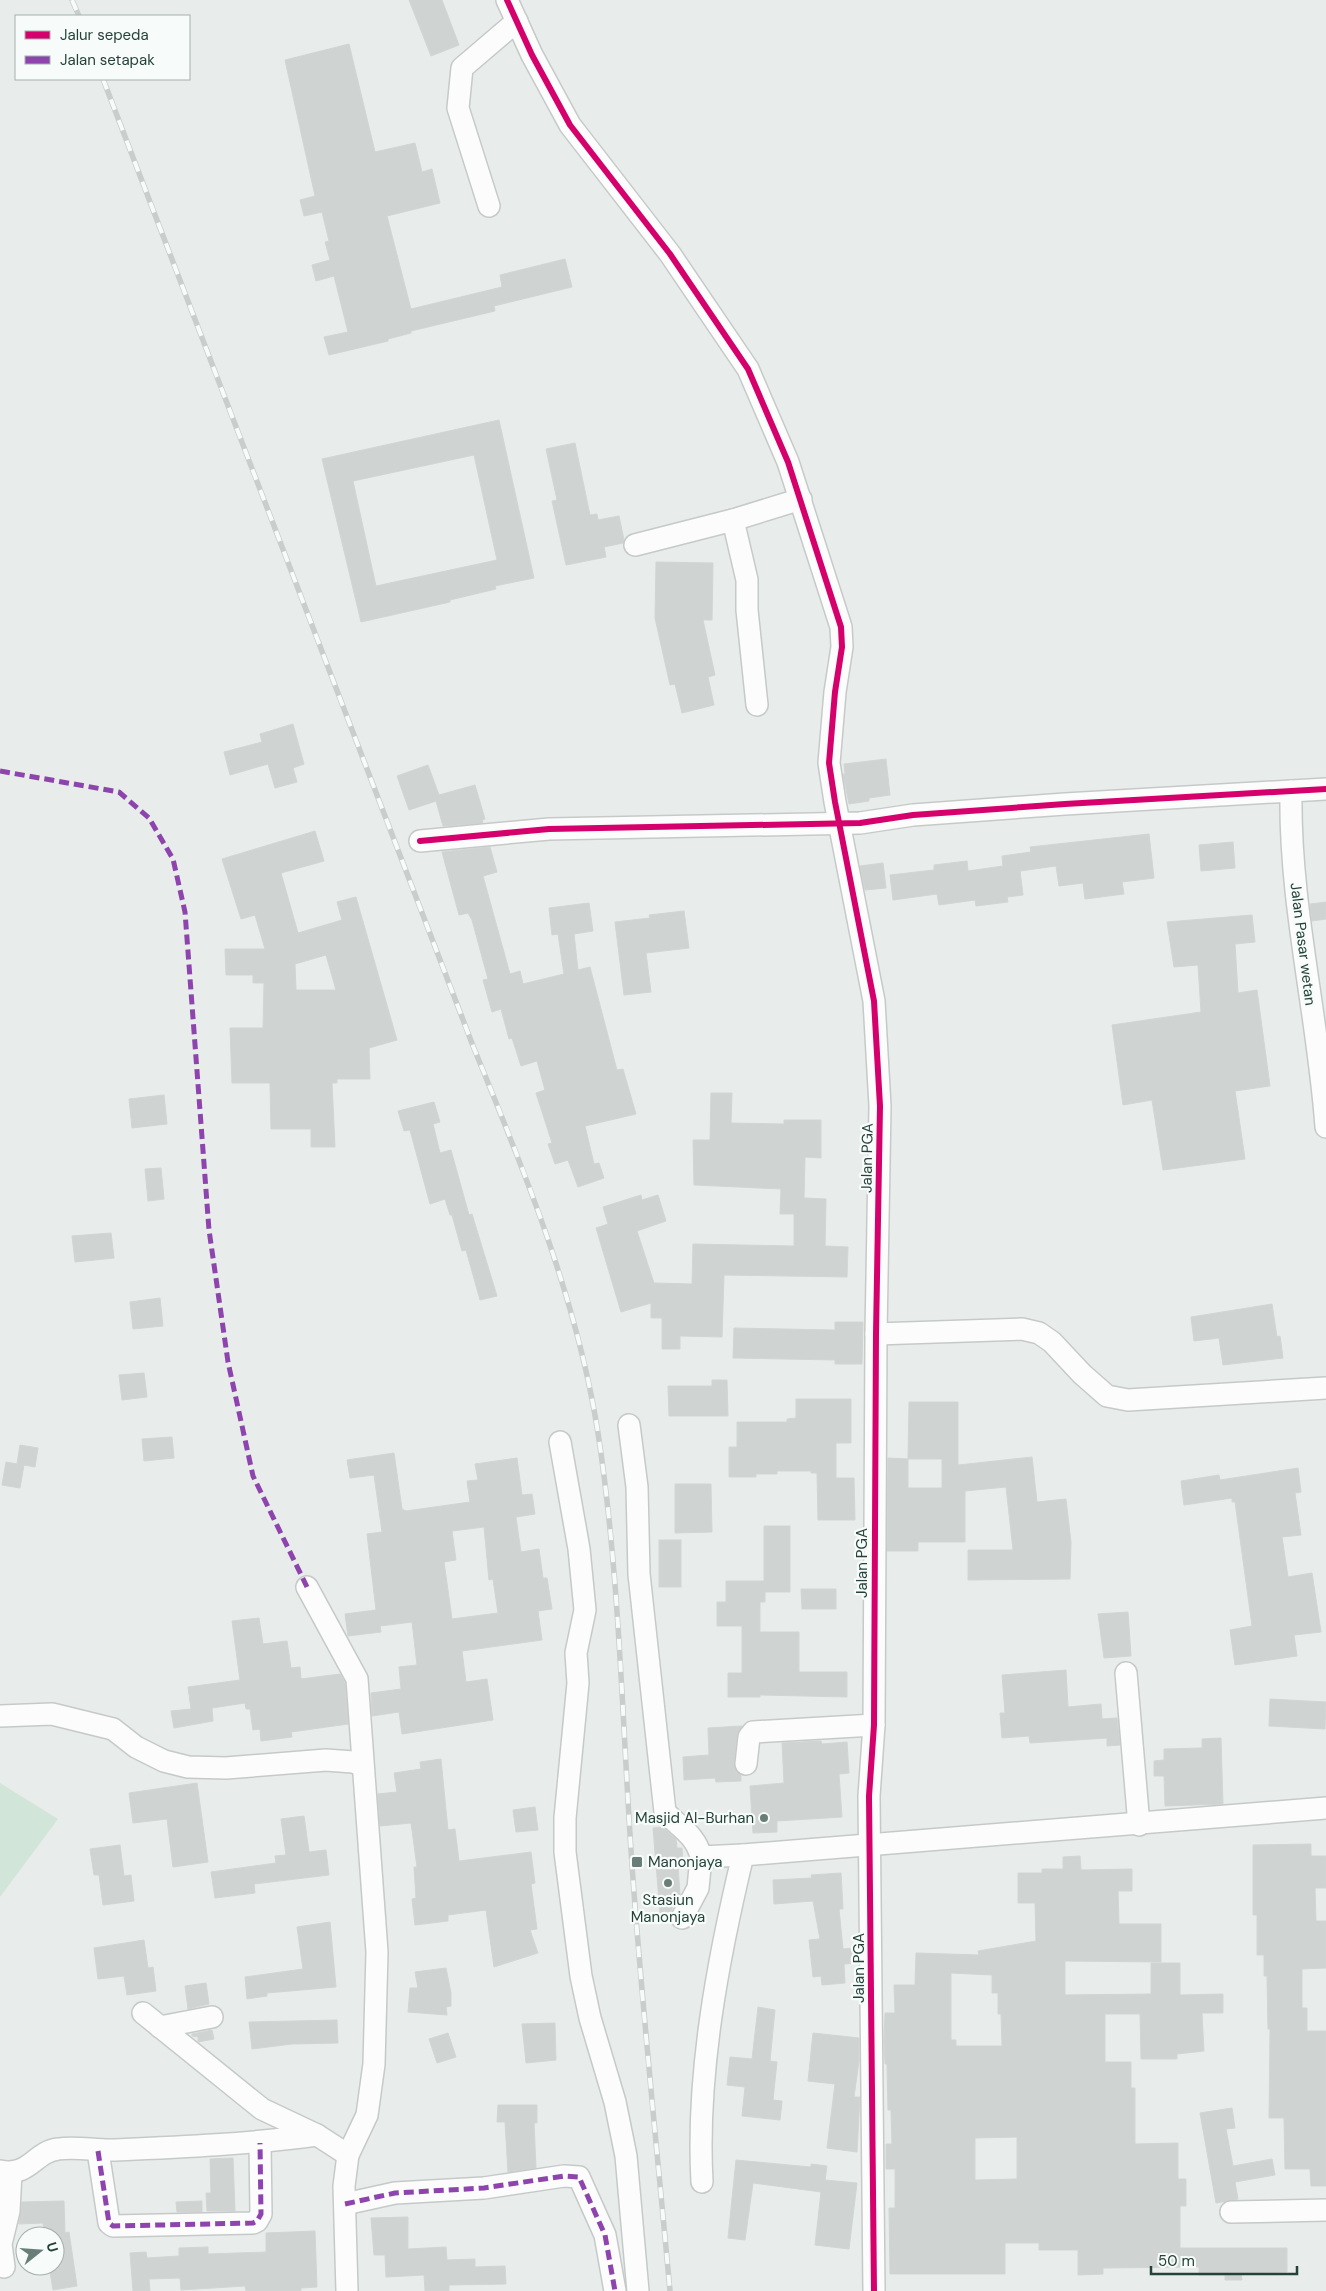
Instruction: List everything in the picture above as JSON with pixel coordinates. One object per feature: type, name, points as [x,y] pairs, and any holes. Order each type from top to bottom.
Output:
[{"type":"street","name":"Jalan PGA","points":[[507,0],[532,55],[570,124],[670,254],[748,369],[788,462],[841,627],[842,647],[830,733],[829,763],[874,1001],[880,1106],[876,1334],[874,1725],[869,1796],[871,1845],[874,2291]]},
{"type":"street","points":[[489,206],[458,108],[462,68],[517,21]]},
{"type":"street","points":[[635,545],[733,520],[801,499]]},
{"type":"street","points":[[733,520],[747,580],[747,610],[757,704]]},
{"type":"street","points":[[420,841],[550,829],[841,832],[951,812],[1326,790]]},
{"type":"street","name":"Jalan Pasar wetan","points":[[1291,791],[1290,832],[1295,887],[1326,1127]]},
{"type":"street","points":[[876,1334],[1022,1329],[1039,1333],[1052,1342],[1082,1374],[1107,1396],[1128,1400],[1326,1388]]},
{"type":"street","points":[[629,1425],[637,1487],[639,1574],[665,1812],[687,1831],[698,1845],[701,1857],[698,1888],[682,1918]]},
{"type":"street","points":[[560,1442],[580,1549],[585,1610],[576,1653],[578,1683],[565,1818],[565,1852],[581,1976],[590,2018],[615,2102],[626,2156],[638,2291]]},
{"type":"street","points":[[307,1587],[354,1671],[358,1687],[362,1765],[377,1952],[377,2009],[374,2064],[367,2115],[348,2155],[344,2186],[346,2291]]},
{"type":"street","points":[[1126,1673],[1139,1825]]},
{"type":"street","points":[[0,1716],[52,1714],[113,1729],[136,1747],[164,1761],[188,1767],[226,1768],[326,1760],[353,1762],[362,1765]]},
{"type":"street","points":[[746,1764],[749,1737],[753,1732],[874,1725]]},
{"type":"street","points":[[701,1857],[742,1856],[1139,1825],[1326,1808]]},
{"type":"street","points":[[702,2182],[700,2158],[710,2025],[723,1939],[742,1856]]},
{"type":"street","points":[[143,2013],[262,2110],[317,2135],[348,2155]]},
{"type":"street","points":[[160,2027],[212,2017]]},
{"type":"street","points":[[4,2267],[1,2244],[9,2211],[5,2172],[20,2171],[56,2149],[98,2151],[260,2143],[317,2135]]},
{"type":"street","points":[[98,2151],[108,2220],[113,2226],[253,2223],[257,2222],[261,2214],[260,2143]]},
{"type":"street","points":[[345,2204],[395,2193],[484,2188],[564,2176],[579,2177],[605,2235],[615,2291]]},
{"type":"street","points":[[1230,2212],[1326,2210]]},
{"type":"green space","points":[[0,1783],[58,1819],[0,1897]]},
{"type":"building","points":[[409,0],[442,0],[459,45],[431,56]]},
{"type":"building","points":[[349,44],[375,152],[415,143],[422,172],[432,169],[440,203],[387,216],[411,309],[502,287],[500,275],[565,259],[572,287],[494,306],[495,311],[411,331],[411,333],[388,339],[388,341],[329,355],[324,337],[348,332],[334,276],[316,281],[312,265],[330,260],[325,242],[329,241],[322,212],[304,216],[300,200],[315,196],[285,60]]},
{"type":"building","points":[[499,420],[534,578],[495,586],[496,589],[450,600],[450,602],[361,622],[322,459]],"holes":[[[474,455],[497,560],[376,586],[353,481]]]},
{"type":"building","points":[[575,443],[590,515],[597,514],[598,520],[619,516],[624,540],[623,543],[604,547],[606,557],[566,565],[552,501],[557,500],[546,449]]},
{"type":"building","points":[[656,562],[713,563],[712,620],[703,620],[715,675],[708,677],[714,705],[682,713],[675,684],[670,685],[655,618]]},
{"type":"building","points":[[293,724],[304,764],[293,768],[297,782],[275,788],[268,764],[230,775],[224,752],[262,742],[260,734]]},
{"type":"building","points":[[886,759],[890,795],[869,798],[869,801],[849,804],[843,774],[845,774],[844,764]]},
{"type":"building","points":[[428,765],[439,795],[475,785],[485,819],[482,820],[483,823],[443,826],[436,801],[409,810],[397,776]]},
{"type":"building","points":[[315,831],[324,861],[281,873],[298,933],[342,920],[337,902],[356,897],[397,1040],[369,1048],[370,1079],[337,1079],[337,1083],[332,1083],[335,1147],[311,1147],[311,1129],[271,1129],[270,1083],[232,1083],[230,1028],[263,1028],[264,983],[253,983],[253,975],[226,975],[225,949],[265,949],[255,915],[241,919],[222,859]],"holes":[[[326,955],[336,990],[296,990],[295,964]]]},
{"type":"building","points":[[1149,834],[1154,878],[1122,882],[1124,894],[1085,899],[1083,883],[1059,886],[1056,866],[1020,871],[1023,895],[1007,897],[1008,902],[976,906],[975,900],[939,905],[937,894],[893,900],[890,875],[934,870],[934,865],[967,861],[968,871],[1003,866],[1002,856],[1031,852],[1030,847]]},
{"type":"building","points":[[1233,842],[1235,868],[1201,871],[1199,845]]},
{"type":"building","points":[[490,847],[497,872],[483,876],[510,974],[520,971],[523,984],[564,974],[558,934],[552,935],[549,908],[589,903],[593,931],[574,934],[578,970],[590,967],[617,1070],[623,1069],[636,1114],[585,1126],[594,1164],[599,1163],[604,1178],[578,1187],[568,1160],[555,1164],[548,1144],[552,1143],[536,1093],[545,1090],[537,1061],[521,1066],[512,1038],[509,1039],[501,1009],[492,1012],[483,980],[488,979],[472,920],[468,913],[459,915],[442,852]]},
{"type":"building","points":[[883,863],[886,888],[865,890],[860,866]]},
{"type":"building","points":[[1326,902],[1326,919],[1312,921],[1310,904]]},
{"type":"building","points":[[684,911],[689,948],[646,953],[651,992],[624,995],[615,922],[650,918],[649,915]]},
{"type":"building","points":[[1252,915],[1255,942],[1235,944],[1238,993],[1257,990],[1270,1086],[1235,1091],[1245,1159],[1163,1170],[1152,1100],[1123,1105],[1112,1025],[1201,1012],[1198,965],[1174,967],[1167,922]]},
{"type":"building","points":[[711,1093],[732,1093],[731,1123],[784,1124],[784,1120],[821,1120],[821,1158],[805,1157],[804,1198],[826,1199],[825,1246],[848,1247],[847,1277],[724,1275],[722,1337],[680,1336],[680,1349],[662,1349],[662,1318],[651,1318],[651,1303],[621,1312],[596,1228],[608,1224],[603,1207],[641,1195],[642,1200],[658,1195],[666,1221],[637,1231],[654,1283],[692,1284],[693,1244],[794,1246],[794,1214],[780,1214],[781,1189],[694,1185],[693,1140],[710,1140]]},
{"type":"building","points":[[164,1095],[167,1124],[132,1128],[129,1099]]},
{"type":"building","points":[[434,1102],[440,1122],[433,1124],[440,1153],[451,1150],[469,1215],[472,1214],[497,1296],[480,1300],[466,1250],[462,1251],[452,1215],[450,1215],[445,1199],[430,1204],[410,1130],[404,1131],[398,1111]]},
{"type":"building","points":[[161,1168],[164,1199],[148,1201],[145,1169]]},
{"type":"building","points":[[111,1233],[114,1258],[75,1262],[72,1236]]},
{"type":"building","points":[[160,1298],[163,1326],[133,1329],[130,1302]]},
{"type":"building","points":[[1272,1304],[1277,1337],[1280,1336],[1283,1358],[1223,1365],[1219,1338],[1194,1341],[1191,1317]]},
{"type":"building","points":[[835,1322],[863,1322],[862,1364],[835,1364],[835,1360],[733,1358],[734,1328],[835,1330]]},
{"type":"building","points":[[144,1373],[147,1397],[122,1400],[119,1375]]},
{"type":"building","points":[[712,1380],[727,1380],[728,1416],[669,1416],[668,1386],[712,1386]]},
{"type":"building","points":[[796,1399],[851,1399],[851,1443],[836,1443],[836,1478],[854,1478],[855,1520],[818,1520],[817,1473],[811,1473],[811,1471],[777,1471],[777,1474],[756,1474],[756,1477],[729,1477],[729,1447],[737,1447],[737,1422],[787,1422],[787,1419],[796,1418]]},
{"type":"building","points":[[909,1402],[958,1402],[958,1465],[1032,1457],[1037,1502],[1066,1499],[1071,1542],[1070,1579],[968,1580],[968,1550],[1013,1550],[1006,1487],[965,1491],[965,1542],[918,1542],[918,1551],[887,1551],[888,1458],[908,1459]],"holes":[[[908,1459],[942,1459],[942,1488],[908,1488]]]},
{"type":"building","points":[[172,1437],[174,1458],[144,1461],[142,1439]]},
{"type":"building","points":[[20,1445],[38,1448],[35,1467],[24,1465],[20,1488],[2,1485],[6,1462],[17,1464]]},
{"type":"building","points":[[394,1453],[402,1509],[406,1511],[470,1502],[467,1481],[478,1480],[475,1464],[517,1458],[522,1495],[532,1494],[535,1514],[516,1517],[521,1552],[539,1549],[543,1578],[547,1578],[552,1609],[538,1611],[542,1640],[462,1651],[466,1682],[487,1679],[493,1720],[402,1734],[399,1712],[372,1716],[371,1693],[401,1689],[399,1667],[417,1665],[412,1622],[380,1626],[381,1632],[348,1636],[345,1614],[376,1610],[367,1534],[382,1532],[374,1475],[350,1478],[347,1460]],"holes":[[[484,1527],[489,1580],[493,1579],[498,1613],[452,1619],[444,1562],[456,1560],[452,1531]]]},
{"type":"building","points":[[1298,1468],[1301,1492],[1295,1493],[1301,1535],[1282,1537],[1288,1577],[1312,1573],[1321,1632],[1294,1635],[1297,1656],[1235,1665],[1230,1630],[1252,1626],[1235,1502],[1232,1502],[1232,1498],[1184,1505],[1181,1481],[1219,1475],[1220,1480]]},
{"type":"building","points":[[675,1484],[711,1484],[712,1532],[675,1533]]},
{"type":"building","points":[[764,1526],[790,1526],[790,1592],[765,1592],[765,1602],[760,1602],[760,1632],[799,1632],[799,1672],[847,1672],[847,1697],[760,1695],[760,1697],[728,1697],[728,1673],[742,1673],[742,1626],[717,1626],[717,1602],[726,1602],[726,1581],[764,1581]]},
{"type":"building","points":[[659,1540],[681,1540],[681,1587],[659,1587]]},
{"type":"building","points":[[801,1589],[836,1589],[836,1609],[802,1609]]},
{"type":"building","points":[[1128,1612],[1131,1656],[1104,1658],[1098,1614]]},
{"type":"building","points":[[259,1618],[263,1644],[287,1641],[291,1668],[300,1667],[301,1679],[340,1674],[345,1683],[348,1724],[291,1732],[292,1737],[261,1741],[260,1729],[253,1730],[250,1709],[246,1709],[245,1703],[212,1708],[213,1721],[174,1728],[171,1711],[191,1709],[188,1687],[240,1680],[232,1621]]},
{"type":"building","points":[[1066,1670],[1068,1707],[1101,1704],[1102,1719],[1117,1718],[1120,1745],[1107,1746],[1107,1738],[1030,1743],[1029,1736],[1002,1738],[1000,1713],[1005,1713],[1002,1675]]},
{"type":"building","points":[[1270,1699],[1326,1702],[1325,1729],[1269,1726]]},
{"type":"building","points":[[742,1726],[737,1736],[734,1763],[735,1769],[741,1775],[741,1781],[716,1782],[715,1778],[684,1780],[683,1757],[709,1755],[708,1728]]},
{"type":"building","points":[[1221,1738],[1223,1804],[1165,1806],[1164,1776],[1154,1776],[1154,1761],[1164,1760],[1164,1749],[1202,1748],[1202,1739]]},
{"type":"building","points":[[821,1741],[822,1744],[847,1742],[849,1773],[839,1774],[842,1817],[777,1821],[777,1832],[753,1833],[750,1786],[784,1783],[782,1743]]},
{"type":"building","points":[[441,1759],[448,1830],[455,1829],[459,1861],[531,1852],[535,1883],[531,1884],[537,1929],[530,1930],[538,1953],[494,1967],[486,1910],[448,1915],[448,1921],[415,1925],[412,1899],[416,1898],[414,1867],[417,1867],[411,1823],[380,1826],[378,1794],[397,1792],[394,1773],[421,1769],[420,1762]]},
{"type":"building","points":[[197,1783],[208,1862],[173,1867],[167,1819],[133,1823],[129,1793]]},
{"type":"building","points":[[535,1807],[538,1830],[516,1832],[513,1810]]},
{"type":"building","points":[[304,1816],[309,1852],[326,1850],[329,1875],[254,1884],[255,1893],[215,1898],[211,1872],[276,1863],[275,1856],[286,1855],[281,1819]]},
{"type":"building","name":"Stasiun Manonjaya","points":[[662,1827],[676,1839],[677,1848],[682,1848],[683,1865],[678,1866],[680,1895],[675,1899],[671,1912],[660,1913],[653,1828]]},
{"type":"building","points":[[1311,1844],[1311,1856],[1326,1856],[1326,1888],[1315,1888],[1316,1921],[1326,1921],[1326,1968],[1302,1969],[1302,2008],[1307,2008],[1307,2031],[1326,2031],[1326,2186],[1311,2186],[1310,2169],[1285,2169],[1284,2118],[1269,2118],[1270,2029],[1268,2029],[1267,1976],[1264,1976],[1264,1955],[1257,1955],[1257,1915],[1253,1915],[1253,1845]]},
{"type":"building","points":[[120,1845],[124,1876],[131,1875],[134,1901],[103,1905],[99,1875],[94,1875],[90,1849]]},
{"type":"building","points":[[1080,1856],[1081,1870],[1132,1869],[1132,1891],[1118,1891],[1119,1924],[1161,1924],[1161,1962],[1065,1961],[1065,1995],[1151,1994],[1151,1963],[1180,1963],[1180,1995],[1223,1994],[1223,2013],[1202,2013],[1204,2051],[1177,2054],[1177,2059],[1141,2059],[1140,2014],[1105,2014],[1105,2062],[1131,2062],[1131,2088],[1135,2088],[1135,2144],[1178,2143],[1178,2179],[1186,2179],[1186,2206],[1180,2206],[1180,2248],[1287,2248],[1287,2272],[1241,2274],[1242,2280],[1225,2280],[1225,2275],[1199,2275],[1199,2267],[1103,2268],[1103,2274],[1078,2275],[1078,2250],[1039,2250],[1039,2243],[1005,2243],[1005,2274],[890,2274],[889,2208],[895,2208],[895,2169],[886,2169],[886,2144],[892,2144],[891,2110],[888,2110],[887,2064],[885,2064],[884,2041],[885,2013],[895,2013],[894,1985],[915,1985],[916,1953],[979,1955],[978,1951],[1036,1941],[1035,1903],[1018,1903],[1018,1873],[1042,1873],[1042,1869],[1063,1869],[1063,1857]],"holes":[[[951,1973],[992,1975],[992,1993],[998,1993],[998,2014],[1001,2014],[1002,2046],[956,2046],[956,2040],[951,2040]],[[1017,2137],[1017,2179],[975,2180],[975,2138]]]},
{"type":"building","points":[[841,1873],[843,1909],[839,1909],[843,1949],[855,1948],[857,1963],[844,1964],[845,1983],[822,1985],[821,1976],[813,1977],[809,1940],[820,1939],[813,1901],[774,1904],[773,1880],[812,1878],[811,1875]]},
{"type":"building","points":[[330,1922],[336,1987],[267,1993],[267,1996],[247,1999],[245,1977],[303,1969],[297,1927]]},
{"type":"building","points":[[144,1940],[148,1968],[153,1967],[156,1991],[127,1995],[124,1976],[98,1979],[94,1948]]},
{"type":"building","points":[[446,1968],[451,1993],[451,2006],[446,2007],[447,2015],[408,2012],[410,1988],[418,1988],[415,1972]]},
{"type":"building","points":[[206,1983],[209,2004],[188,2009],[185,1986]]},
{"type":"building","points":[[758,2007],[775,2010],[770,2061],[777,2062],[773,2100],[782,2101],[780,2120],[742,2116],[745,2087],[727,2085],[730,2057],[752,2059]]},
{"type":"building","points":[[337,2020],[338,2043],[292,2044],[252,2049],[249,2022]]},
{"type":"building","points":[[555,2023],[556,2060],[526,2063],[522,2024]]},
{"type":"building","points":[[212,2030],[214,2039],[198,2042],[198,2037],[192,2036],[192,2034]]},
{"type":"building","points":[[448,2033],[456,2057],[437,2063],[429,2039]]},
{"type":"building","points":[[813,2033],[859,2038],[859,2061],[854,2097],[860,2097],[857,2152],[827,2148],[835,2084],[808,2081]]},
{"type":"building","points":[[498,2105],[537,2105],[537,2123],[534,2123],[536,2168],[508,2172],[505,2122],[497,2122]]},
{"type":"building","points":[[1232,2108],[1235,2128],[1226,2129],[1233,2166],[1272,2159],[1275,2175],[1235,2182],[1238,2199],[1216,2203],[1200,2113]]},
{"type":"building","points":[[233,2158],[235,2211],[207,2211],[206,2193],[211,2193],[210,2159]]},
{"type":"building","points":[[736,2160],[811,2167],[811,2164],[827,2166],[825,2180],[857,2183],[849,2249],[815,2245],[821,2192],[753,2183],[745,2240],[728,2238]]},
{"type":"building","points":[[64,2201],[65,2226],[43,2226],[43,2223],[19,2224],[22,2202]]},
{"type":"building","points":[[202,2201],[202,2212],[177,2212],[176,2202]]},
{"type":"building","points":[[408,2217],[408,2249],[446,2247],[447,2260],[475,2259],[475,2267],[505,2266],[506,2284],[449,2285],[449,2291],[425,2291],[424,2275],[386,2277],[385,2255],[374,2255],[371,2218]]},
{"type":"building","points":[[315,2231],[317,2287],[301,2288],[301,2291],[246,2291],[245,2286],[181,2290],[180,2278],[149,2279],[150,2291],[133,2291],[130,2253],[146,2252],[147,2258],[179,2256],[179,2248],[208,2247],[208,2254],[266,2252],[266,2233]]},
{"type":"building","points":[[69,2232],[77,2286],[53,2290],[51,2276],[65,2276],[65,2233]]},
{"type":"railway","points":[[72,0],[79,15]]},
{"type":"railway","points":[[103,80],[473,1046],[511,1140],[547,1236],[577,1333],[598,1433],[611,1541],[620,1649],[636,1918],[670,2291]]},
{"type":"marked path","points":[[0,771],[119,792],[149,818],[173,859],[185,912],[209,1230],[228,1362],[253,1476],[307,1587]]},
{"type":"marked path","points":[[98,2151],[109,2223],[113,2226],[253,2223],[257,2221],[261,2214],[260,2143]]},
{"type":"marked path","points":[[345,2204],[395,2193],[484,2188],[564,2176],[579,2177],[605,2235],[615,2291]]},
{"type":"cycle path","points":[[507,0],[532,55],[570,125],[670,254],[748,369],[788,462],[841,627],[842,647],[835,692],[829,763],[874,1001],[880,1106],[876,1334],[874,1725],[869,1796],[874,2291]]},
{"type":"cycle path","points":[[420,841],[549,829],[860,823],[913,815],[1326,789]]},
{"type":"place","name":"Masjid Al-Burhan","points":[[764,1818]]},
{"type":"place","name":"Manonjaya","points":[[637,1862]]},
{"type":"place","name":"Stasiun Manonjaya","points":[[668,1883]]}]
